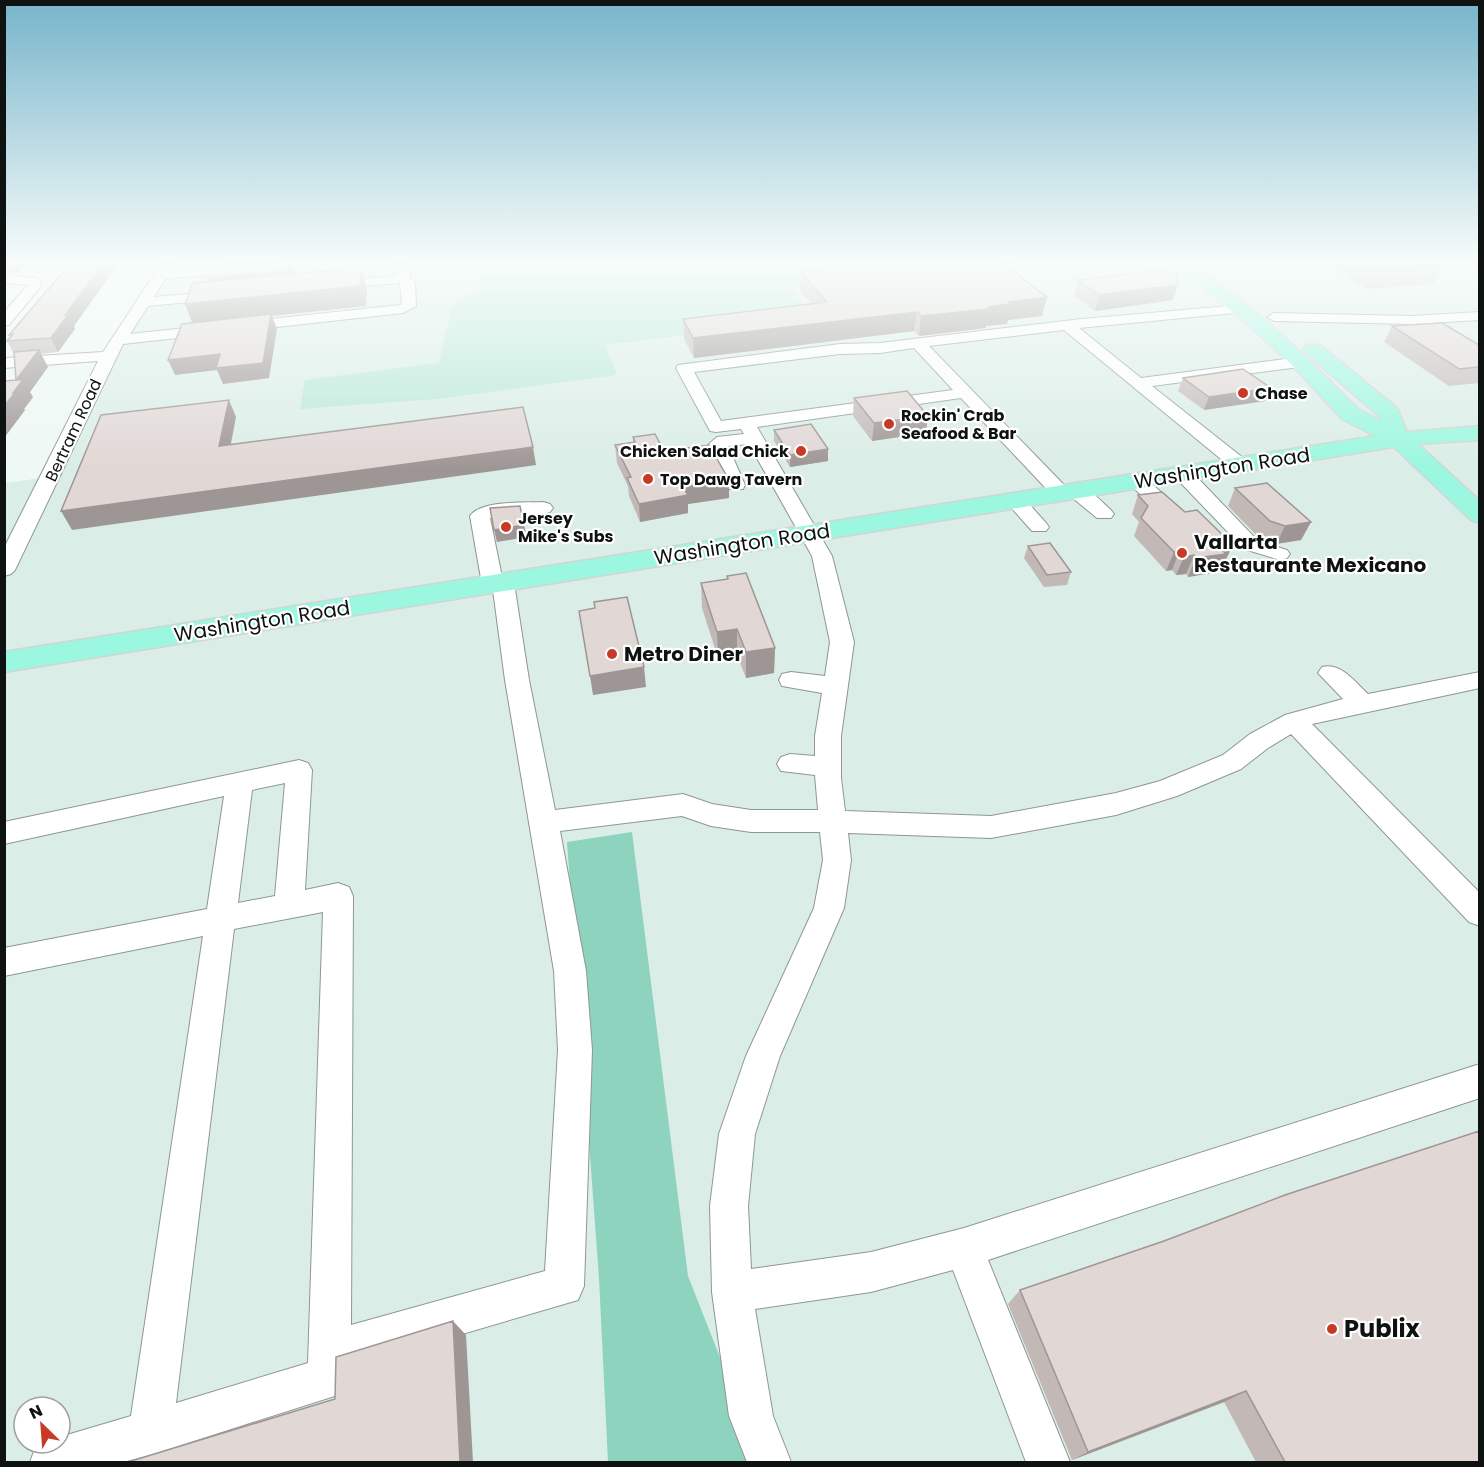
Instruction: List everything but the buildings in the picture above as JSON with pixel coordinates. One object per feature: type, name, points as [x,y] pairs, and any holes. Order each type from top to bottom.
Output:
[{"type":"main road","points":[[1267,332],[1300,362],[1350,414],[1399,440],[1479,514]]},
{"type":"main road","points":[[1293,332],[1389,413],[1399,440]]},
{"type":"main road","name":"Washington Road","points":[[4,662],[1399,440],[1479,433]]},
{"type":"street","name":"Bertram Road","points":[[4,570],[108,356],[123,332]]},
{"type":"street","points":[[118,340],[200,332]]},
{"type":"street","points":[[760,431],[716,427],[684,368],[840,349],[880,348],[1008,332]]},
{"type":"street","points":[[1076,332],[1239,465]]},
{"type":"street","points":[[918,344],[965,393],[1069,492],[1104,514]]},
{"type":"street","points":[[4,363],[108,356]]},
{"type":"street","points":[[1138,383],[1300,362]]},
{"type":"street","points":[[736,485],[718,444],[723,441],[760,431],[965,393]]},
{"type":"street","points":[[760,431],[808,533],[822,556],[842,642],[828,736],[831,820],[837,860],[829,908],[763,1056],[737,1134],[729,1206],[732,1292],[751,1416],[769,1462]]},
{"type":"street","points":[[1183,474],[1251,545],[1280,554]]},
{"type":"street","points":[[1137,481],[1171,511]]},
{"type":"street","points":[[1015,500],[1040,527]]},
{"type":"street","points":[[329,1352],[564,1286],[575,1050],[570,971],[518,680],[498,583],[480,516],[489,511],[543,508]]},
{"type":"street","points":[[1330,673],[1363,703]]},
{"type":"street","points":[[791,680],[835,686]]},
{"type":"street","points":[[544,822],[683,805],[711,815],[751,821],[831,820],[922,826],[991,827],[1116,804],[1167,789],[1232,762],[1259,741],[1294,721],[1363,703],[1479,680]]},
{"type":"street","points":[[1294,721],[1479,913]]},
{"type":"street","points":[[790,764],[828,766]]},
{"type":"street","points":[[4,833],[299,770],[289,906]]},
{"type":"street","points":[[150,1433],[239,783]]},
{"type":"street","points":[[4,962],[338,896],[329,1378],[51,1462]]},
{"type":"street","points":[[732,1292],[871,1272],[963,1248],[1479,1081]]},
{"type":"street","points":[[963,1248],[1048,1462]]},
{"type":"shaded area","points":[[127,332],[1479,332],[1479,1462],[5,1462],[5,483],[41,478]]},
{"type":"green space","points":[[446,332],[706,332],[605,345],[617,375],[437,399],[300,409],[305,380],[439,363]]},
{"type":"green space","points":[[632,832],[688,1276],[761,1462],[608,1462],[599,1278],[567,842]]},
{"type":"place","name":"Chase","points":[[1243,393]]},
{"type":"place","name":"Rockin' Crab Seafood & Bar","points":[[889,424]]},
{"type":"place","name":"Chicken Salad Chick","points":[[801,451]]},
{"type":"place","name":"Top Dawg Tavern","points":[[648,479]]},
{"type":"place","name":"Jersey Mike's Subs","points":[[506,527]]},
{"type":"place","name":"Vallarta Restaurante Mexicano","points":[[1182,553]]},
{"type":"place","name":"Metro Diner","points":[[612,654]]},
{"type":"place","name":"Publix","points":[[1332,1329]]}]
